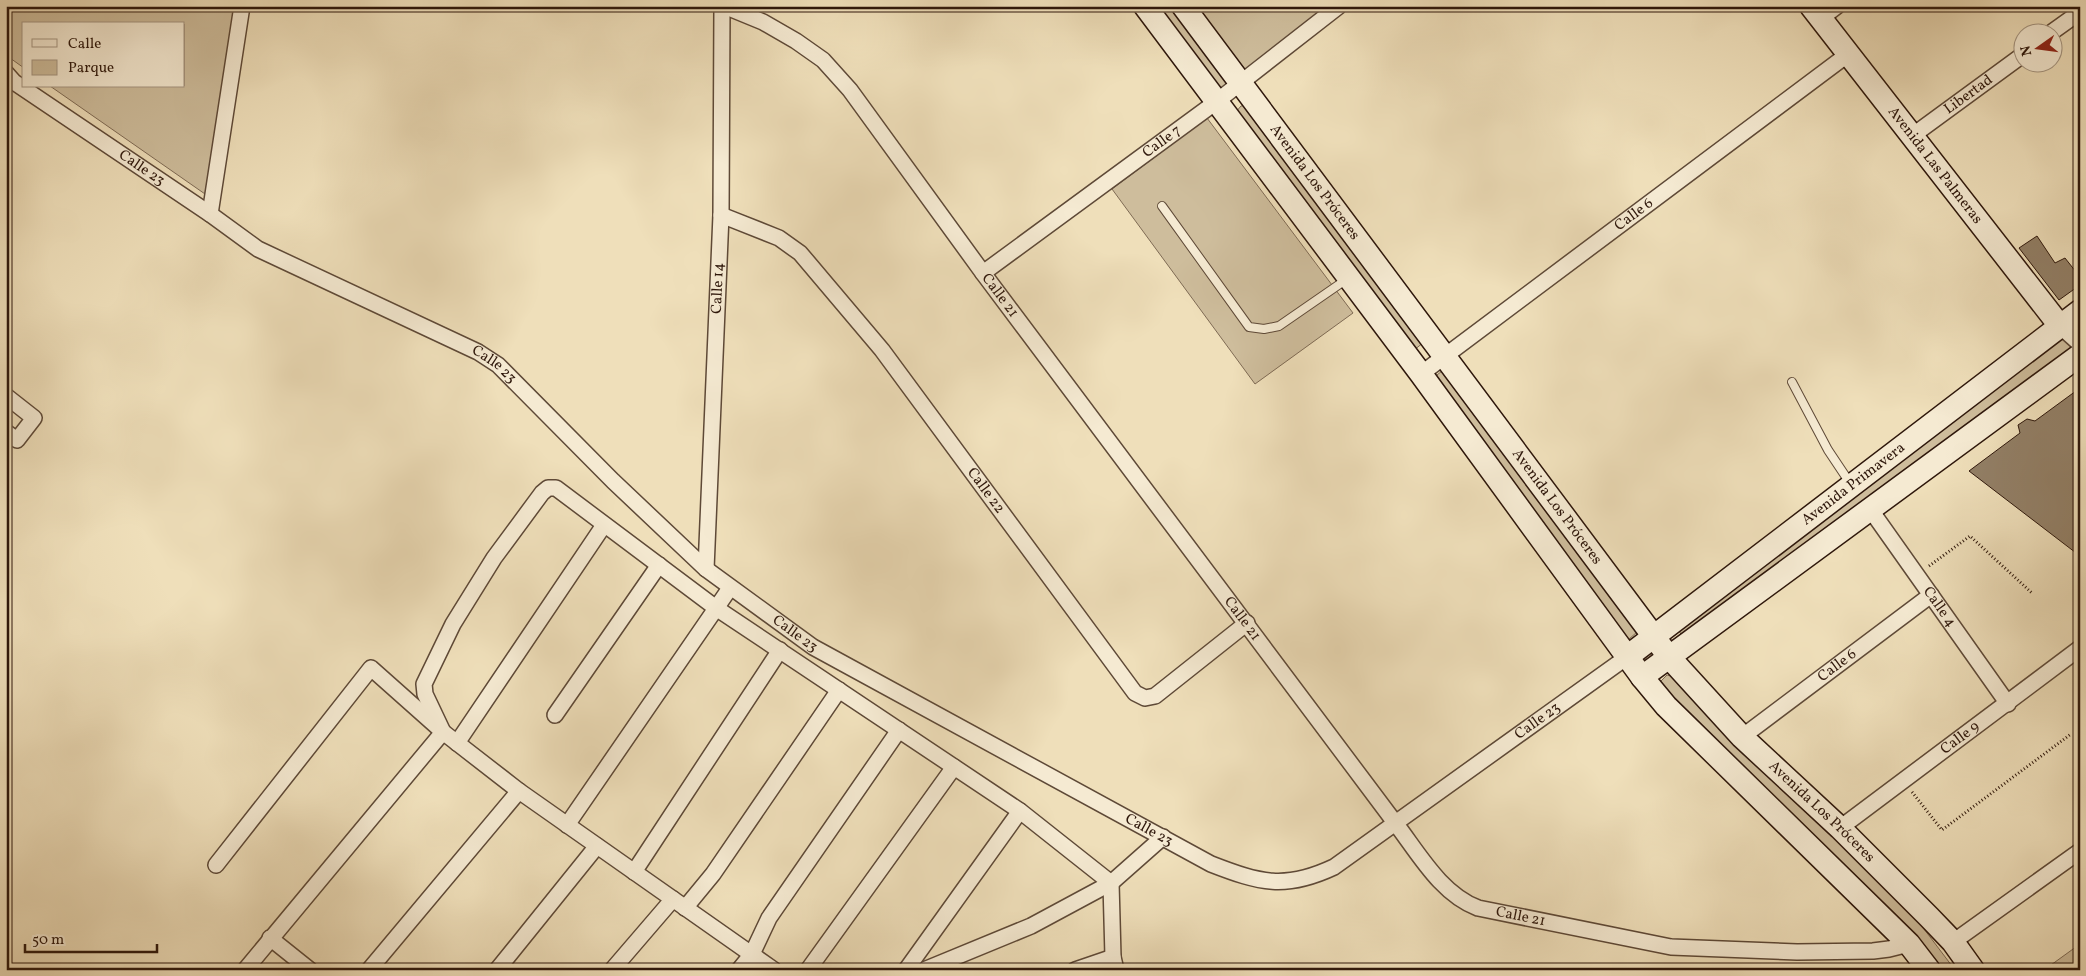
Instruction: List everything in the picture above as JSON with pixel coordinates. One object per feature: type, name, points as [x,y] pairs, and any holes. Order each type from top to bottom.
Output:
[{"type":"main road","name":"Avenida Los Próceres","points":[[1145,6],[1421,374],[1642,677],[1666,706],[1909,944],[1929,970]]},
{"type":"main road","name":"Avenida Los Próceres","points":[[1183,6],[1654,634],[1669,657],[1742,736],[1840,828],[1953,942],[1973,970]]},
{"type":"main road","name":"Avenida Las Palmeras","points":[[1823,10],[1847,55],[2060,326]]},
{"type":"main road","name":"Avenida Primavera","points":[[1627,657],[1654,634],[2080,311]]},
{"type":"main road","name":"Avenida Primavera","points":[[1642,677],[2080,355]]},
{"type":"street","points":[[210,214],[242,6]]},
{"type":"street","name":"Calle 14","points":[[706,569],[721,215],[723,6]]},
{"type":"street","name":"Calle 21","points":[[723,6],[763,22],[796,41],[822,60],[850,90],[983,273],[1396,824],[1448,890],[1463,902],[1478,908],[1671,947],[1798,952],[1873,951],[1909,944]]},
{"type":"street","name":"Calle 7","points":[[983,273],[1216,102],[1339,6]]},
{"type":"street","points":[[2064,23],[2080,12]]},
{"type":"street","name":"Calle 6","points":[[1421,374],[1847,55]]},
{"type":"street","name":"Libertad","points":[[1912,136],[2014,61]]},
{"type":"street","name":"Calle 23","points":[[9,79],[22,88]]},
{"type":"street","name":"Calle 23","points":[[22,88],[210,214],[258,249],[478,352],[498,365],[613,481],[706,569],[813,647],[1211,864],[1246,878],[1265,882],[1292,881],[1314,876],[1334,867],[1627,657]]},
{"type":"street","name":"Calle 22","points":[[721,215],[780,238],[800,253],[882,350],[1135,693],[1144,698],[1155,696],[1247,623]]},
{"type":"street","points":[[2060,326],[2080,344]]},
{"type":"street","points":[[6,396],[34,418],[11,436]]},
{"type":"street","points":[[443,732],[426,694],[424,684],[453,624],[494,558],[542,493],[548,488],[556,488],[716,608],[1020,811],[1112,883],[1115,963],[1075,970]]},
{"type":"street","name":"Calle 4","points":[[1870,509],[2008,704]]},
{"type":"street","points":[[457,743],[604,525]]},
{"type":"street","points":[[555,715],[659,565]]},
{"type":"street","points":[[567,825],[730,588]]},
{"type":"street","name":"Calle 6","points":[[1742,736],[1931,595]]},
{"type":"street","name":"Calle 9","points":[[1840,828],[2008,704],[2080,648]]},
{"type":"street","points":[[634,872],[780,650]]},
{"type":"street","points":[[216,865],[371,668],[443,732],[518,791],[774,970]]},
{"type":"street","points":[[612,970],[679,903],[713,874],[839,690]]},
{"type":"street","points":[[739,970],[752,954],[769,918],[899,730]]},
{"type":"street","points":[[245,970],[443,732]]},
{"type":"street","points":[[808,970],[954,767]]},
{"type":"street","points":[[369,970],[518,791]]},
{"type":"street","points":[[906,970],[1020,811]]},
{"type":"street","points":[[924,970],[1031,926],[1112,883],[1163,837]]},
{"type":"street","points":[[496,970],[597,846]]},
{"type":"street","points":[[1953,942],[2080,850]]},
{"type":"street","points":[[270,938],[310,970]]},
{"type":"lane","points":[[1162,206],[1249,327],[1264,329],[1279,326],[1349,278]]},
{"type":"lane","points":[[1792,382],[1828,450],[1851,484]]},
{"type":"path","points":[[1917,576],[1970,536],[2033,594]]},
{"type":"path","points":[[1904,781],[1942,830],[2071,734]]},
{"type":"green space","points":[[6,6],[236,6],[205,194],[53,88],[185,88],[185,22],[22,22],[22,67],[10,58],[6,50]]},
{"type":"green space","points":[[1153,6],[1175,6],[1229,83],[1221,90]]},
{"type":"green space","points":[[1193,6],[1326,6],[1241,73]]},
{"type":"green space","points":[[1247,105],[1424,342],[1413,351],[1235,113],[1241,106]]},
{"type":"green space","points":[[1207,118],[1353,313],[1255,384],[1112,189]]},
{"type":"green space","points":[[2080,325],[2080,342],[1683,638],[1677,627]]},
{"type":"green space","points":[[1442,371],[1637,632],[1628,640],[1437,384],[1437,375]]},
{"type":"green space","points":[[1667,675],[1674,677],[1921,925],[1955,970],[1932,970],[1661,688],[1660,682]]},
{"type":"green space","points":[[2080,944],[2080,970],[2044,970]]},
{"type":"building","points":[[2037,236],[2055,263],[2065,258],[2080,277],[2080,285],[2059,300],[2019,248]]},
{"type":"building","points":[[2080,388],[2080,556],[1969,471],[2020,433],[2018,425],[2027,419],[2035,421]]}]
